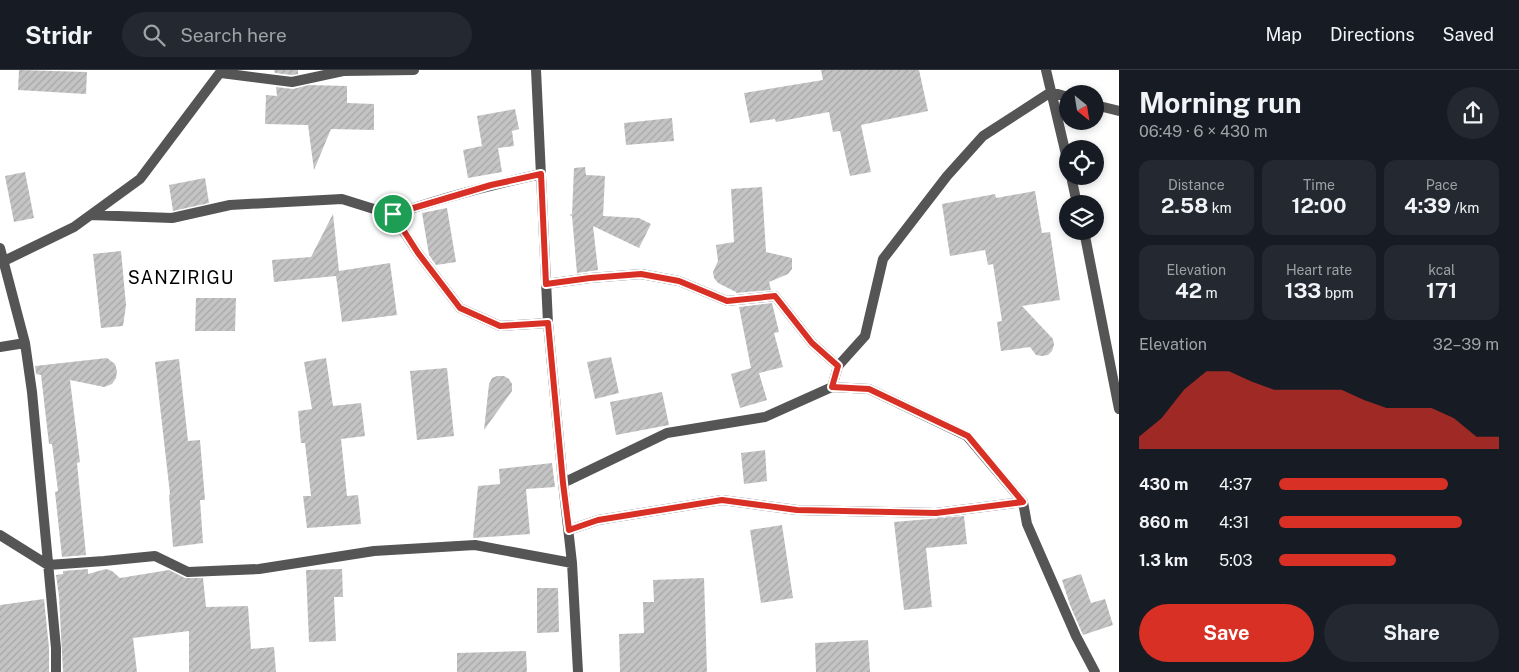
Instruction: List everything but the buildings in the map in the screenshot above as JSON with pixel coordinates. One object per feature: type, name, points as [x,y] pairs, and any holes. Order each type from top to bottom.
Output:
[{"type":"street","points":[[4,261],[74,228],[140,179],[222,72],[292,82],[343,71],[414,70]]},
{"type":"street","points":[[536,70],[548,323],[572,563],[578,672]]},
{"type":"street","points":[[1046,70],[1062,140]]},
{"type":"street","points":[[832,387],[838,366],[865,336],[883,259],[947,176],[983,136],[1051,92],[1059,94]]},
{"type":"street","points":[[1104,107],[1119,111]]},
{"type":"street","points":[[90,215],[172,218],[230,205],[342,199],[393,214],[491,185],[541,174]]},
{"type":"street","points":[[393,214],[418,253],[460,308],[500,326],[548,323]]},
{"type":"street","points":[[1086,240],[1119,409]]},
{"type":"street","points":[[0,248],[25,343],[32,392],[56,648],[56,672]]},
{"type":"street","points":[[546,284],[641,274],[679,281],[727,301],[775,296],[812,343],[838,366]]},
{"type":"street","points":[[0,347],[25,343]]},
{"type":"street","points":[[563,483],[667,433],[765,417],[832,387],[869,389],[968,436],[1023,502],[1027,524],[1076,636],[1095,672]]},
{"type":"street","points":[[569,530],[598,520],[722,500],[797,510],[936,513],[1023,502]]},
{"type":"street","points":[[0,534],[48,565],[155,556],[188,572],[259,569],[374,551],[475,545],[572,563]]},
{"type":"district","name":"SANZIRIGU","points":[[181,278]]},
{"type":"route","points":[[541,174],[546,284],[641,274],[679,281],[727,301],[775,296],[812,343],[838,366],[832,387],[869,389],[968,436],[1023,502],[936,513],[797,510],[722,500],[598,520],[569,530],[548,323],[500,326],[460,308],[418,253],[393,214],[491,185],[541,174]]}]
